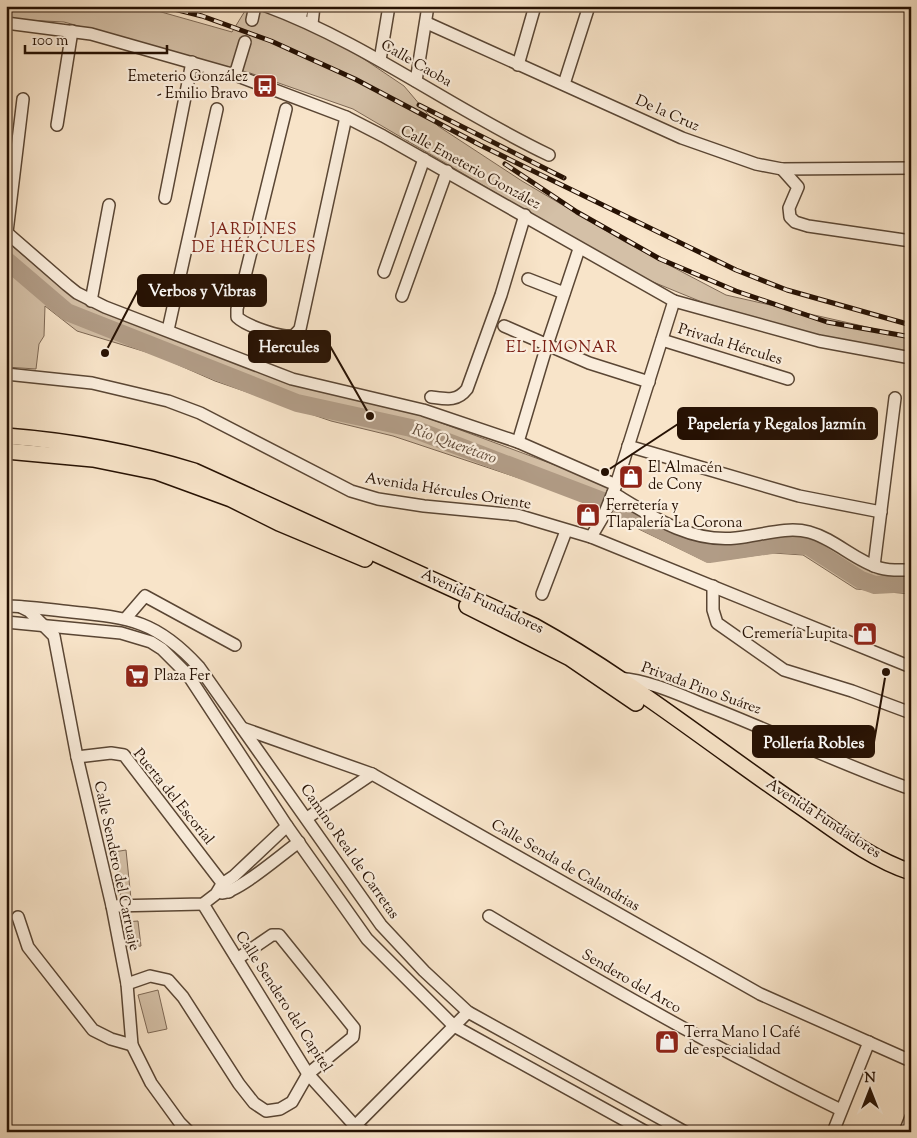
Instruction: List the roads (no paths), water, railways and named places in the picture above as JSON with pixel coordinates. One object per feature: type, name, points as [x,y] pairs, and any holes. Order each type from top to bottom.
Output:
[{"type":"main road","name":"Avenida Fundadores","points":[[6,436],[137,454],[194,471],[534,626],[573,647],[615,682],[818,830],[860,856],[911,882]]},
{"type":"main road","name":"Avenida Fundadores","points":[[6,451],[43,453],[124,464],[158,472],[205,489],[491,618],[615,682],[861,848],[911,872]]},
{"type":"street","points":[[252,20],[255,6]]},
{"type":"street","name":"Calle Caoba","points":[[266,6],[312,24],[380,60],[495,128],[549,155]]},
{"type":"street","points":[[300,19],[303,6]]},
{"type":"street","points":[[312,24],[314,6]]},
{"type":"street","points":[[380,60],[389,6]]},
{"type":"street","points":[[416,81],[428,6]]},
{"type":"street","points":[[518,65],[535,6]]},
{"type":"street","points":[[564,84],[589,6]]},
{"type":"street","name":"De la Cruz","points":[[426,23],[682,138],[756,164],[782,169],[911,168]]},
{"type":"street","name":"Calle Emeterio González","points":[[6,24],[91,34],[235,75],[346,117],[447,171],[525,215],[579,249],[674,301],[819,341],[911,358]]},
{"type":"street","points":[[57,125],[72,31]]},
{"type":"street","points":[[235,75],[245,42]]},
{"type":"street","points":[[165,198],[192,62]]},
{"type":"street","points":[[23,98],[7,232],[67,285],[91,301],[292,379],[423,410],[518,442],[680,531],[724,539],[775,532],[808,532],[826,538],[874,566],[893,570],[911,570]]},
{"type":"street","points":[[168,330],[217,109]]},
{"type":"street","points":[[286,109],[237,317],[242,322],[284,336],[294,334],[300,329],[346,117]]},
{"type":"street","points":[[384,272],[424,159]]},
{"type":"street","points":[[782,169],[798,187],[789,208],[790,217],[795,222],[808,226],[911,241]]},
{"type":"street","points":[[402,296],[447,171]]},
{"type":"street","points":[[91,301],[109,205]]},
{"type":"street","points":[[431,397],[454,399],[462,396],[467,389],[501,295],[525,215]]},
{"type":"street","points":[[518,442],[547,345],[579,249]]},
{"type":"street","points":[[528,279],[564,293]]},
{"type":"street","points":[[591,537],[604,515],[613,493],[650,382],[674,301]]},
{"type":"street","points":[[504,326],[589,363],[650,382]]},
{"type":"street","name":"Privada Hércules","points":[[662,340],[788,379]]},
{"type":"street","name":"Avenida Hércules Oriente","points":[[6,374],[92,383],[168,401],[200,412],[351,491],[378,499],[424,506],[517,515],[591,537],[911,667]]},
{"type":"street","points":[[874,566],[895,398]]},
{"type":"street","points":[[628,446],[799,496],[881,512]]},
{"type":"street","points":[[542,594],[566,531]]},
{"type":"street","points":[[713,586],[713,610],[718,623],[784,670],[911,713]]},
{"type":"street","points":[[126,618],[145,596],[235,645]]},
{"type":"street","name":"Camino Real de Carretas","points":[[6,606],[126,618],[167,637],[199,667],[381,925],[424,971],[468,1012],[684,1132]]},
{"type":"street","name":"Calle Sendero del Carruaje","points":[[20,606],[31,613],[54,636],[77,757],[112,906],[126,984],[132,1045],[151,1083],[180,1123],[189,1132]]},
{"type":"street","points":[[56,610],[49,613],[47,620],[58,627]]},
{"type":"street","points":[[12,623],[30,620],[31,613]]},
{"type":"street","points":[[12,623],[132,636],[151,642],[174,659],[188,675],[286,826],[367,939],[454,1026],[646,1132],[656,1115]]},
{"type":"street","name":"Privada Pino Suárez","points":[[615,682],[640,680],[756,725],[866,773],[911,789]]},
{"type":"street","name":"Calle Senda de Calandrias","points":[[242,728],[372,774],[760,994],[911,1061]]},
{"type":"street","name":"Puerta del Escorial","points":[[77,757],[111,753],[124,755],[222,890]]},
{"type":"street","points":[[307,818],[372,774]]},
{"type":"street","points":[[222,890],[286,826]]},
{"type":"street","points":[[112,906],[203,904],[299,842]]},
{"type":"street","name":"Calle Sendero del Capitel","points":[[203,904],[308,1074],[357,1130]]},
{"type":"street","name":"Sendero del Arco","points":[[489,916],[610,989],[695,1036],[746,1064],[840,1110]]},
{"type":"street","points":[[18,917],[28,947],[93,1030],[111,1039],[132,1045]]},
{"type":"street","points":[[126,984],[150,976],[168,980],[183,997],[239,1084],[254,1103],[266,1111],[280,1109],[292,1102],[308,1074],[353,1037],[354,1028],[279,936],[272,935],[237,959]]},
{"type":"street","points":[[357,1130],[468,1012]]},
{"type":"street","points":[[833,1132],[840,1110],[869,1042]]},
{"type":"street","points":[[905,1132],[911,1117]]},
{"type":"waterway","name":"Río Querétaro","points":[[6,260],[67,312],[297,403],[411,428],[605,502],[709,554],[778,544],[808,546],[861,580],[875,585],[911,583]]},
{"type":"tunnel","points":[[245,42],[252,20]]},
{"type":"railway","points":[[162,6],[202,16],[271,41],[355,79],[480,145],[736,270],[787,290],[911,325]]},
{"type":"railway","points":[[419,105],[564,178]]},
{"type":"railway","points":[[505,164],[577,212],[660,259],[736,291],[827,322],[911,337]]},
{"type":"place","name":"Emeterio González - Emilio Bravo","points":[[265,86]]},
{"type":"place","name":"Verbos y Vibras","points":[[105,353]]},
{"type":"place","name":"Hercules","points":[[370,416]]},
{"type":"place","name":"Papelería y Regalos Jazmín","points":[[605,472]]},
{"type":"place","name":"El Almacén de Cony","points":[[631,477]]},
{"type":"place","name":"Ferretería y Tlapalería La Corona","points":[[588,515]]},
{"type":"place","name":"Cremería Lupita","points":[[865,634]]},
{"type":"place","name":"Pollería Robles","points":[[886,672]]},
{"type":"place","name":"Plaza Fer","points":[[137,676]]},
{"type":"place","name":"Terra Mano l Café de especialidad","points":[[667,1042]]},
{"type":"district","name":"JARDINES DE HÉRCULES","points":[[254,239]]},
{"type":"district","name":"EL LIMONAR","points":[[562,348]]}]
